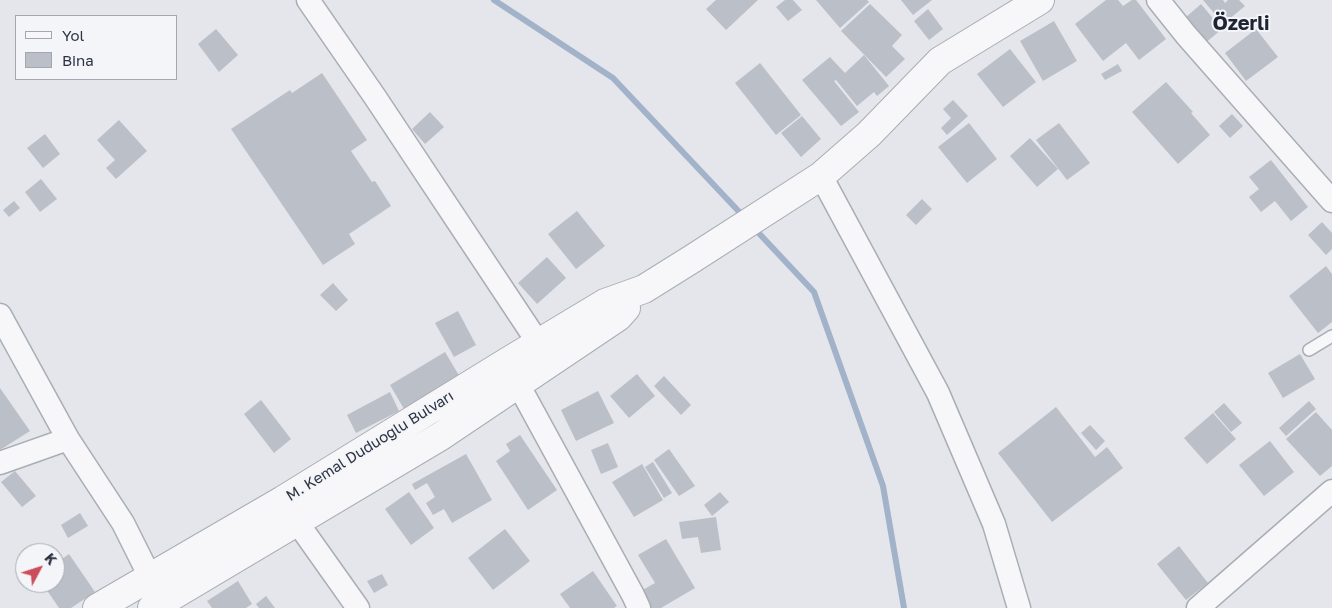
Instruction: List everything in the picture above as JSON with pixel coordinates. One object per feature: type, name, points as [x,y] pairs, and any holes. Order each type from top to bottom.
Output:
[{"type":"street","points":[[308,0],[545,353]]},
{"type":"street","name":"M. Kemal Duduoğlu Bulvarı","points":[[97,608],[283,500],[545,353],[618,317],[644,289],[821,176],[869,134],[940,61],[1040,0]]},
{"type":"street","points":[[1158,0],[1186,35],[1332,201]]},
{"type":"street","points":[[821,176],[938,393],[994,524],[1019,608]]},
{"type":"street","points":[[0,315],[68,439],[123,523],[150,576]]},
{"type":"street","points":[[512,373],[629,586],[639,608]]},
{"type":"street","name":"M. Kemal Duduoğlu Bulvarı","points":[[152,608],[441,436],[512,373]]},
{"type":"street","points":[[0,463],[68,439]]},
{"type":"street","points":[[1198,608],[1332,491]]},
{"type":"street","points":[[298,522],[358,608]]},
{"type":"lane","points":[[1309,350],[1332,336]]},
{"type":"building","points":[[716,0],[758,0],[726,30],[706,9]]},
{"type":"building","points":[[785,0],[793,0],[802,10],[788,21],[776,7]]},
{"type":"building","points":[[816,0],[867,0],[869,2],[840,28]]},
{"type":"building","points":[[901,0],[932,0],[913,15]]},
{"type":"building","points":[[1106,0],[1118,0],[1123,6],[1132,0],[1136,0],[1166,39],[1139,60],[1126,43],[1103,61],[1075,24]]},
{"type":"building","points":[[1203,0],[1223,0],[1225,3],[1228,0],[1239,0],[1245,6],[1223,24]]},
{"type":"building","points":[[870,4],[902,35],[892,46],[905,59],[886,77],[841,31]]},
{"type":"building","points":[[1201,4],[1222,29],[1204,44],[1185,18]]},
{"type":"building","points":[[928,9],[943,29],[929,40],[914,21]]},
{"type":"building","points":[[1054,21],[1077,61],[1043,81],[1020,41]]},
{"type":"building","points":[[216,29],[238,55],[219,72],[198,44]]},
{"type":"building","points":[[1256,29],[1278,57],[1246,81],[1225,53]]},
{"type":"building","points":[[1010,49],[1036,82],[1003,107],[977,74]]},
{"type":"building","points":[[864,55],[889,86],[877,96],[874,92],[857,106],[836,80],[834,81],[859,112],[841,126],[802,80],[830,57],[845,73]]},
{"type":"building","points":[[760,63],[801,115],[776,135],[735,83]]},
{"type":"building","points":[[1118,64],[1122,71],[1105,80],[1101,74]]},
{"type":"building","points":[[322,73],[367,140],[351,151],[372,182],[375,181],[391,206],[349,234],[355,244],[323,265],[231,129],[290,90],[292,93]]},
{"type":"building","points":[[1166,82],[1193,112],[1191,113],[1210,135],[1178,164],[1132,112]]},
{"type":"building","points":[[953,100],[968,116],[947,135],[941,128],[951,118],[943,109]]},
{"type":"building","points":[[430,112],[444,127],[425,144],[412,129]]},
{"type":"building","points":[[1232,114],[1243,126],[1230,138],[1219,126]]},
{"type":"building","points":[[802,116],[821,139],[801,157],[781,133]]},
{"type":"building","points":[[119,120],[147,151],[116,179],[106,168],[115,160],[97,140]]},
{"type":"building","points":[[969,123],[997,159],[967,183],[938,147]]},
{"type":"building","points":[[1059,123],[1090,163],[1067,180],[1036,140]]},
{"type":"building","points":[[45,134],[60,154],[43,168],[27,148]]},
{"type":"building","points":[[1030,138],[1058,169],[1037,187],[1010,156]]},
{"type":"building","points":[[1271,160],[1308,207],[1291,221],[1275,201],[1261,212],[1249,197],[1259,189],[1249,177]]},
{"type":"building","points":[[41,179],[57,199],[40,212],[25,192]]},
{"type":"building","points":[[922,199],[932,209],[916,225],[906,215]]},
{"type":"building","points":[[14,201],[20,208],[9,217],[3,210]]},
{"type":"building","points":[[577,211],[605,246],[576,269],[548,234]]},
{"type":"building","points":[[1322,222],[1332,233],[1332,249],[1326,255],[1308,235]]},
{"type":"building","points":[[547,257],[566,278],[537,304],[518,283]]},
{"type":"building","points":[[1326,266],[1332,274],[1332,322],[1318,333],[1289,296]]},
{"type":"building","points":[[333,283],[348,300],[336,311],[320,295]]},
{"type":"building","points":[[458,311],[476,345],[454,357],[435,323]]},
{"type":"building","points":[[445,352],[460,377],[404,409],[390,385]]},
{"type":"building","points":[[1300,354],[1315,379],[1283,398],[1268,373]]},
{"type":"building","points":[[637,374],[655,396],[629,418],[610,396]]},
{"type":"building","points":[[664,376],[691,405],[681,415],[654,386]]},
{"type":"building","points":[[0,388],[30,431],[0,450]]},
{"type":"building","points":[[598,391],[614,423],[576,441],[561,410]]},
{"type":"building","points":[[390,392],[399,411],[356,433],[347,415]]},
{"type":"building","points":[[261,400],[291,439],[274,453],[244,414]]},
{"type":"building","points":[[1309,401],[1316,409],[1286,436],[1279,428]]},
{"type":"building","points":[[1224,403],[1242,423],[1231,432],[1214,412]]},
{"type":"building","points":[[1056,407],[1095,457],[1107,447],[1123,468],[1052,522],[998,453]]},
{"type":"building","points":[[1316,412],[1332,430],[1332,466],[1320,476],[1286,439]]},
{"type":"building","points":[[1213,413],[1236,439],[1207,464],[1184,438]]},
{"type":"building","points":[[1090,425],[1105,441],[1096,450],[1081,433]]},
{"type":"building","points":[[520,435],[557,490],[528,510],[496,461],[510,451],[506,444]]},
{"type":"building","points":[[1270,441],[1294,472],[1264,496],[1239,465]]},
{"type":"building","points":[[608,443],[618,467],[601,474],[591,450]]},
{"type":"building","points":[[669,449],[695,486],[679,496],[654,460]]},
{"type":"building","points":[[466,454],[492,500],[452,523],[444,509],[433,515],[426,503],[435,497],[427,483],[415,490],[412,484]]},
{"type":"building","points":[[653,462],[672,493],[664,498],[645,467]]},
{"type":"building","points":[[642,464],[663,500],[634,517],[612,482]]},
{"type":"building","points":[[15,471],[36,496],[22,507],[1,482]]},
{"type":"building","points":[[409,492],[434,528],[411,545],[385,509]]},
{"type":"building","points":[[720,492],[729,502],[712,516],[704,505]]},
{"type":"building","points":[[80,513],[88,526],[68,538],[61,525]]},
{"type":"building","points":[[716,517],[721,550],[701,553],[698,537],[682,539],[679,522]]},
{"type":"building","points":[[505,529],[530,561],[493,590],[468,558]]},
{"type":"building","points":[[666,539],[695,588],[661,608],[650,608],[641,591],[655,583],[638,555]]},
{"type":"building","points":[[1179,546],[1208,583],[1186,600],[1157,564]]},
{"type":"building","points":[[69,554],[95,592],[71,608],[59,608],[49,593],[65,593],[65,557]]},
{"type":"building","points":[[593,571],[617,606],[614,608],[570,608],[560,594]]},
{"type":"building","points":[[382,574],[388,585],[374,593],[367,581]]},
{"type":"building","points":[[238,581],[252,604],[246,608],[212,608],[207,601]]},
{"type":"building","points":[[266,596],[275,608],[259,608],[256,604]]},
{"type":"waterway","points":[[494,0],[613,78],[745,218]]},
{"type":"waterway","points":[[753,227],[814,292],[883,486],[904,608]]},
{"type":"district","name":"Özerli","points":[[1241,24]]}]
